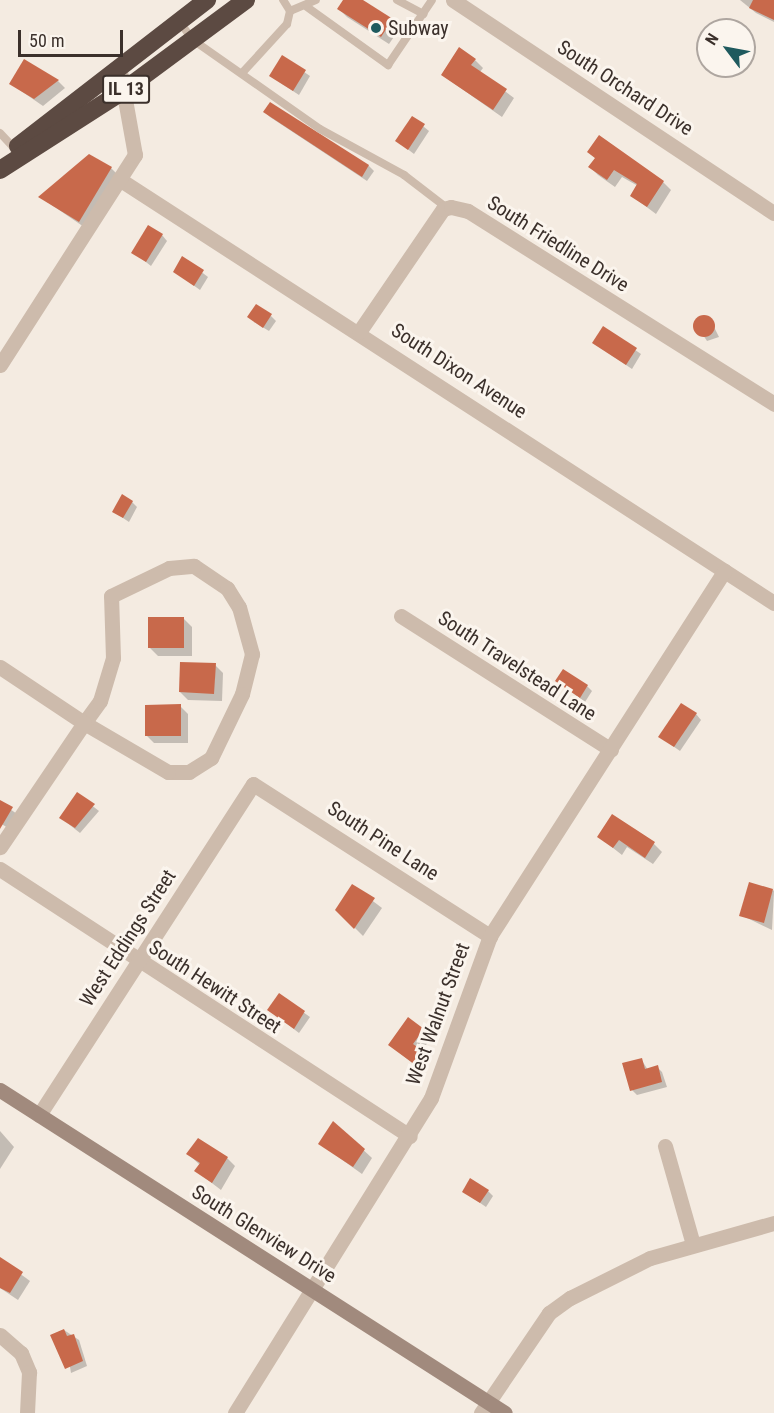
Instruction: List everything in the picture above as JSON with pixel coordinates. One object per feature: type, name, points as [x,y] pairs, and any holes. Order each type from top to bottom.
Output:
[{"type":"highway","name":"IL 13","points":[[0,170],[123,91],[246,0]]},
{"type":"highway","name":"IL 13","points":[[0,160],[199,2]]},
{"type":"street","name":"South Orchard Drive","points":[[453,0],[774,213]]},
{"type":"street","points":[[0,365],[119,179],[136,143],[119,66]]},
{"type":"street","name":"South Dixon Avenue","points":[[119,179],[359,332],[774,603]]},
{"type":"street","points":[[359,332],[447,208]]},
{"type":"street","name":"South Friedline Drive","points":[[447,208],[468,211],[774,404]]},
{"type":"street","points":[[0,668],[84,723],[168,772],[189,772],[211,758],[242,694],[252,654],[239,608],[227,588],[194,566],[177,567],[136,580],[111,596],[113,658],[100,701],[84,723],[0,847]]},
{"type":"street","name":"West Walnut Street","points":[[235,1413],[410,1136],[431,1098],[490,936],[724,571]]},
{"type":"street","name":"South Travelstead Lane","points":[[400,616],[611,750]]},
{"type":"street","name":"South Pine Lane","points":[[253,784],[490,936]]},
{"type":"street","name":"West Eddings Street","points":[[39,1115],[253,784]]},
{"type":"street","name":"South Hewitt Street","points":[[0,869],[137,961],[410,1136]]},
{"type":"street","name":"South Glenview Drive","points":[[0,1090],[312,1289],[484,1408],[505,1413]]},
{"type":"street","points":[[665,1146],[693,1244]]},
{"type":"street","points":[[484,1408],[549,1313],[617,1273],[693,1244],[774,1223]]},
{"type":"street","points":[[0,1335],[21,1353],[29,1372],[27,1413]]},
{"type":"lane","points":[[283,0],[290,11]]},
{"type":"lane","points":[[290,11],[307,7],[316,0]]},
{"type":"lane","points":[[397,0],[423,14]]},
{"type":"lane","points":[[307,7],[388,65],[432,0]]},
{"type":"lane","points":[[243,72],[283,30],[290,11]]},
{"type":"lane","points":[[179,20],[193,40],[243,72],[320,129],[395,169],[447,208]]},
{"type":"lane","points":[[0,133],[15,149]]},
{"type":"building","name":"Subway","points":[[343,0],[363,0],[393,19],[381,37],[337,9]]},
{"type":"building","points":[[753,0],[774,0],[774,20],[749,8]]},
{"type":"building","points":[[459,47],[476,59],[471,65],[507,89],[493,110],[441,75]]},
{"type":"building","points":[[282,55],[306,70],[293,91],[269,76]]},
{"type":"building","points":[[24,59],[59,80],[34,99],[9,84]]},
{"type":"building","points":[[270,102],[369,165],[362,177],[263,112]]},
{"type":"building","points":[[412,116],[425,124],[408,150],[395,141]]},
{"type":"building","points":[[599,135],[664,181],[647,207],[630,196],[637,184],[614,170],[607,180],[588,167],[595,158],[587,152]]},
{"type":"building","points":[[89,154],[112,167],[79,222],[38,197]]},
{"type":"building","points":[[148,225],[163,234],[146,262],[131,253]]},
{"type":"building","points":[[182,256],[204,270],[194,286],[173,272]]},
{"type":"building","points":[[256,304],[272,314],[263,328],[247,317]]},
{"type":"building","points":[[704,315],[712,318],[715,326],[712,334],[704,337],[696,334],[693,326],[696,318]]},
{"type":"building","points":[[603,326],[637,348],[626,365],[592,343]]},
{"type":"building","points":[[122,494],[133,501],[123,518],[112,512]]},
{"type":"building","points":[[148,617],[184,617],[184,648],[148,648]]},
{"type":"building","points":[[180,662],[216,663],[214,694],[179,692]]},
{"type":"building","points":[[563,669],[588,685],[580,698],[555,681]]},
{"type":"building","points":[[681,703],[697,713],[674,747],[658,737]]},
{"type":"building","points":[[181,704],[181,736],[145,736],[145,705]]},
{"type":"building","points":[[77,792],[95,804],[75,828],[59,818]]},
{"type":"building","points":[[0,800],[13,807],[0,829]]},
{"type":"building","points":[[612,814],[655,842],[645,858],[619,840],[613,848],[597,837]]},
{"type":"building","points":[[749,882],[773,889],[764,923],[739,916]]},
{"type":"building","points":[[352,884],[375,898],[354,929],[335,910]]},
{"type":"building","points":[[279,993],[305,1011],[294,1029],[267,1010]]},
{"type":"building","points":[[408,1017],[424,1029],[413,1044],[423,1051],[414,1064],[388,1045]]},
{"type":"building","points":[[642,1058],[645,1069],[658,1065],[662,1082],[630,1091],[622,1063]]},
{"type":"building","points":[[333,1121],[365,1149],[353,1167],[318,1144]]},
{"type":"building","points":[[198,1138],[228,1157],[212,1183],[194,1171],[200,1163],[186,1154]]},
{"type":"building","points":[[470,1178],[489,1190],[480,1203],[462,1192]]},
{"type":"building","points":[[0,1257],[23,1272],[10,1293],[0,1288]]},
{"type":"building","points":[[64,1329],[67,1336],[74,1334],[83,1361],[65,1369],[50,1335]]},
{"type":"place","name":"Subway","points":[[376,28]]}]
